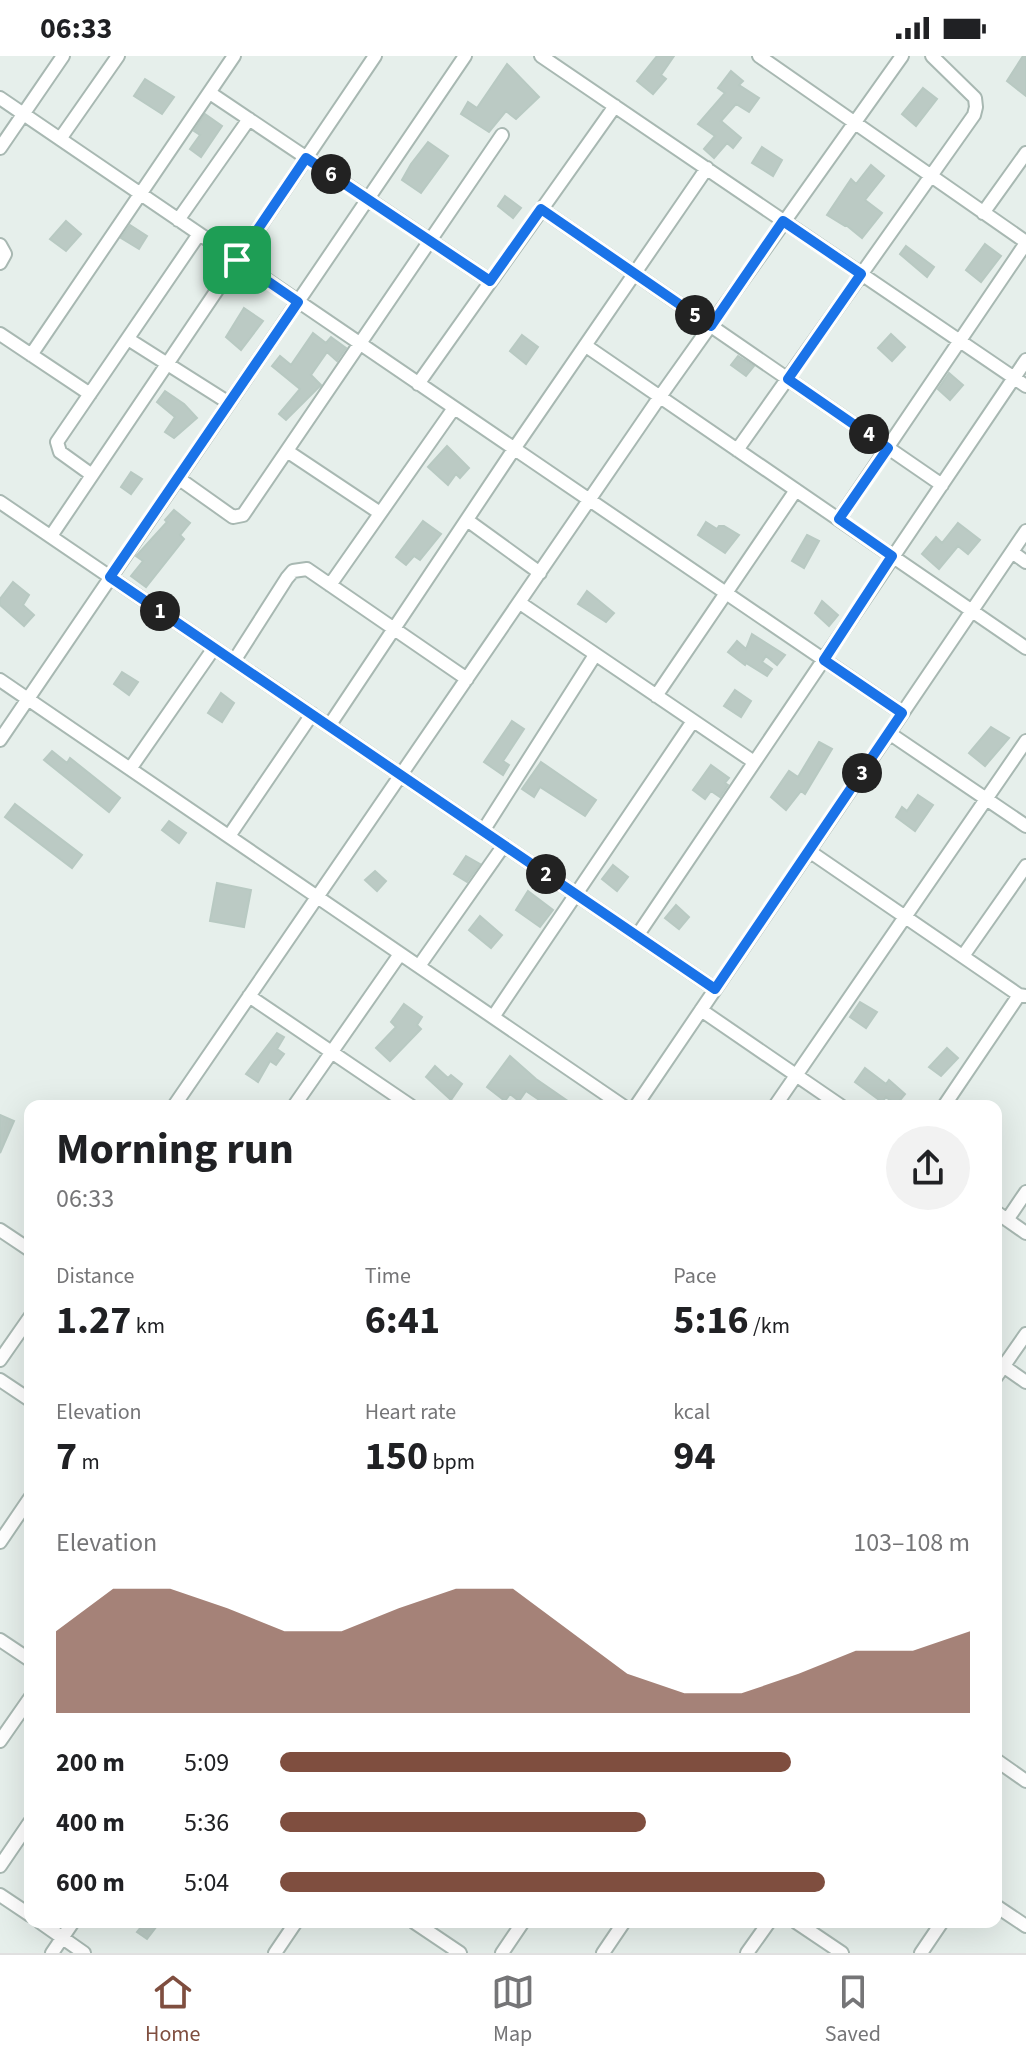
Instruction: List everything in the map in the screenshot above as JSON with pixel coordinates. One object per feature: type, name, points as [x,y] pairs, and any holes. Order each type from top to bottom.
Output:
[{"type":"street","points":[[0,148],[63,56]]},
{"type":"street","points":[[60,139],[118,56]]},
{"type":"street","points":[[31,355],[234,56]]},
{"type":"street","points":[[51,536],[375,56]]},
{"type":"street","points":[[0,740],[465,56]]},
{"type":"street","points":[[541,56],[1026,386]]},
{"type":"street","points":[[759,56],[1026,242],[839,519]]},
{"type":"street","points":[[178,1100],[659,398],[902,56]]},
{"type":"street","points":[[737,450],[974,115],[975,98],[932,56]]},
{"type":"street","points":[[210,93],[490,281]]},
{"type":"street","points":[[0,98],[902,713]]},
{"type":"street","points":[[418,384],[615,106]]},
{"type":"street","points":[[178,220],[249,119]]},
{"type":"street","points":[[178,478],[237,518],[243,515],[502,135]]},
{"type":"street","points":[[983,213],[1026,153]]},
{"type":"street","points":[[329,726],[707,168]]},
{"type":"street","points":[[541,209],[942,485]]},
{"type":"street","points":[[92,475],[60,452],[57,445],[199,234]]},
{"type":"street","points":[[0,245],[5,254],[0,263]]},
{"type":"street","points":[[0,334],[90,394]]},
{"type":"street","points":[[128,339],[229,403]]},
{"type":"street","points":[[586,346],[1026,648]]},
{"type":"street","points":[[637,936],[1026,360]]},
{"type":"street","points":[[330,585],[454,408]]},
{"type":"street","points":[[287,451],[380,513]]},
{"type":"street","points":[[656,696],[796,490]]},
{"type":"street","points":[[0,502],[715,989]]},
{"type":"street","points":[[467,520],[540,573]]},
{"type":"street","points":[[640,1100],[1026,531]]},
{"type":"street","points":[[1012,552],[1026,562]]},
{"type":"street","points":[[234,661],[293,571],[307,569],[467,679]]},
{"type":"street","points":[[520,603],[754,762]]},
{"type":"street","points":[[130,769],[214,648]]},
{"type":"street","points":[[483,831],[595,655]]},
{"type":"street","points":[[0,680],[614,1100]]},
{"type":"street","points":[[229,836],[312,714]]},
{"type":"street","points":[[493,1017],[693,721]]},
{"type":"street","points":[[889,733],[1026,826]]},
{"type":"street","points":[[779,1100],[1026,741]]},
{"type":"street","points":[[419,966],[504,845]]},
{"type":"street","points":[[809,851],[1023,996],[948,1100]]},
{"type":"street","points":[[963,956],[1026,866]]},
{"type":"street","points":[[298,1100],[400,954]]},
{"type":"street","points":[[249,996],[402,1100]]},
{"type":"street","points":[[701,1010],[832,1100]]},
{"type":"street","points":[[1002,1215],[1026,1192]]},
{"type":"street","points":[[1002,1217],[1026,1233]]},
{"type":"street","points":[[0,1230],[24,1246]]},
{"type":"street","points":[[0,1360],[24,1326]]},
{"type":"street","points":[[1002,1363],[1026,1334]]},
{"type":"street","points":[[1002,1370],[1026,1382]]},
{"type":"street","points":[[0,1380],[24,1396]]},
{"type":"street","points":[[0,1542],[24,1507]]},
{"type":"street","points":[[0,1640],[24,1656]]},
{"type":"street","points":[[0,1741],[24,1707]]},
{"type":"street","points":[[1002,1764],[1026,1781]]},
{"type":"street","points":[[0,1866],[24,1831]]},
{"type":"street","points":[[0,1895],[24,1911]]},
{"type":"street","points":[[1002,1910],[1026,1926]]},
{"type":"street","points":[[49,1928],[84,1953]]},
{"type":"street","points":[[52,1953],[69,1928]]},
{"type":"street","points":[[275,1953],[292,1928]]},
{"type":"street","points":[[423,1928],[460,1953]]},
{"type":"street","points":[[502,1953],[519,1928]]},
{"type":"street","points":[[603,1953],[620,1928]]},
{"type":"street","points":[[747,1953],[765,1928]]},
{"type":"street","points":[[805,1928],[842,1953]]},
{"type":"street","points":[[921,1953],[938,1928]]},
{"type":"building","points":[[657,56],[674,56],[661,75],[666,79],[653,94],[637,81]]},
{"type":"building","points":[[1026,56],[1026,96],[1007,81]]},
{"type":"building","points":[[507,64],[539,97],[516,119],[506,111],[489,132],[461,114],[468,102],[477,108]]},
{"type":"building","points":[[731,71],[743,81],[739,85],[759,98],[749,112],[736,104],[721,121],[741,138],[733,148],[727,143],[714,158],[704,149],[715,136],[698,124],[725,93],[718,88]]},
{"type":"building","points":[[145,79],[174,97],[162,114],[134,96]]},
{"type":"building","points":[[923,88],[937,99],[916,126],[902,114]]},
{"type":"building","points":[[205,114],[222,126],[201,157],[190,149],[200,135],[194,131]]},
{"type":"building","points":[[428,142],[448,156],[421,193],[402,180]]},
{"type":"building","points":[[762,147],[782,160],[773,176],[752,163]]},
{"type":"building","points":[[871,165],[884,176],[865,200],[882,213],[862,238],[827,215],[851,179],[856,184]]},
{"type":"building","points":[[505,196],[521,208],[513,218],[498,206]]},
{"type":"building","points":[[66,221],[81,234],[66,251],[50,239]]},
{"type":"building","points":[[130,225],[147,236],[139,249],[121,238]]},
{"type":"building","points":[[985,244],[1001,256],[981,282],[966,270]]},
{"type":"building","points":[[906,246],[934,267],[927,277],[900,254]]},
{"type":"building","points":[[244,308],[263,321],[241,350],[226,337]]},
{"type":"building","points":[[313,333],[326,343],[331,337],[346,348],[337,361],[327,352],[311,375],[321,385],[286,420],[279,414],[300,389],[272,366],[280,356],[291,365]]},
{"type":"building","points":[[891,334],[905,347],[892,361],[878,348]]},
{"type":"building","points":[[522,335],[538,347],[526,364],[510,351]]},
{"type":"building","points":[[738,356],[754,366],[746,376],[731,365]]},
{"type":"building","points":[[949,373],[963,385],[950,400],[938,389]]},
{"type":"building","points":[[165,391],[197,418],[174,438],[165,432],[175,417],[157,402]]},
{"type":"building","points":[[447,446],[469,468],[460,478],[456,474],[448,485],[428,467]]},
{"type":"building","points":[[131,472],[142,479],[131,494],[121,487]]},
{"type":"building","points":[[174,510],[190,523],[180,535],[184,539],[146,587],[131,576],[143,561],[136,556]]},
{"type":"building","points":[[423,521],[441,534],[420,560],[414,556],[406,565],[396,557]]},
{"type":"building","points":[[706,522],[717,529],[724,526],[739,535],[725,553],[698,535]]},
{"type":"building","points":[[958,523],[980,540],[968,554],[958,546],[939,569],[922,554],[936,537],[942,543]]},
{"type":"building","points":[[807,535],[819,541],[804,568],[792,561]]},
{"type":"building","points":[[13,582],[29,595],[23,605],[34,615],[24,626],[0,605],[0,599]]},
{"type":"building","points":[[587,591],[614,613],[606,622],[578,604]]},
{"type":"building","points":[[822,601],[838,615],[829,626],[815,613]]},
{"type":"building","points":[[752,634],[785,655],[777,665],[766,656],[762,662],[772,669],[767,676],[728,652],[737,641],[746,649]]},
{"type":"building","points":[[122,672],[138,682],[129,695],[114,684]]},
{"type":"building","points":[[735,690],[751,701],[741,717],[724,706]]},
{"type":"building","points":[[221,693],[234,703],[222,722],[208,713]]},
{"type":"building","points":[[512,721],[524,729],[503,761],[509,765],[503,775],[484,762]]},
{"type":"building","points":[[991,727],[1009,738],[985,766],[969,753]]},
{"type":"building","points":[[819,742],[832,749],[805,794],[801,791],[786,810],[771,797],[789,771],[798,777]]},
{"type":"building","points":[[52,751],[67,763],[70,758],[120,798],[109,812],[44,760]]},
{"type":"building","points":[[541,762],[596,800],[585,816],[540,787],[534,797],[522,789]]},
{"type":"building","points":[[711,765],[729,778],[725,783],[728,785],[720,797],[711,791],[705,799],[693,790]]},
{"type":"building","points":[[918,795],[933,805],[915,831],[896,817],[902,807],[907,811]]},
{"type":"building","points":[[15,804],[82,855],[72,868],[5,817]]},
{"type":"building","points":[[169,821],[186,833],[179,843],[162,830]]},
{"type":"building","points":[[466,856],[480,864],[467,882],[454,874]]},
{"type":"building","points":[[613,865],[628,877],[617,891],[602,879]]},
{"type":"building","points":[[375,871],[386,881],[377,891],[365,880]]},
{"type":"building","points":[[217,883],[251,890],[244,927],[210,921]]},
{"type":"building","points":[[528,891],[553,910],[540,927],[516,910]]},
{"type":"building","points":[[676,905],[689,917],[679,929],[665,918]]},
{"type":"building","points":[[480,916],[502,935],[491,948],[469,930]]},
{"type":"building","points":[[860,1002],[877,1012],[866,1028],[850,1017]]},
{"type":"building","points":[[404,1004],[422,1017],[417,1025],[421,1029],[390,1061],[376,1048],[396,1027],[391,1022]]},
{"type":"building","points":[[277,1033],[284,1037],[277,1049],[284,1054],[276,1065],[270,1061],[258,1082],[246,1074]]},
{"type":"building","points":[[947,1048],[958,1058],[941,1076],[929,1067]]},
{"type":"building","points":[[510,1056],[566,1100],[539,1100],[526,1091],[520,1100],[510,1094],[504,1100],[487,1087]]},
{"type":"building","points":[[435,1066],[448,1078],[451,1075],[462,1084],[451,1100],[426,1077]]},
{"type":"building","points":[[865,1068],[886,1084],[889,1080],[905,1094],[900,1100],[886,1097],[879,1100],[855,1082]]},
{"type":"building","points":[[0,1115],[14,1121],[0,1153]]},
{"type":"building","points":[[140,1928],[155,1928],[147,1939],[137,1932]]},
{"type":"route","points":[[306,158],[490,281],[541,209],[711,326],[783,221],[861,274],[788,379],[888,448],[839,519],[892,556],[824,660],[902,713],[715,989],[110,577],[298,302],[237,260],[306,158]]}]
